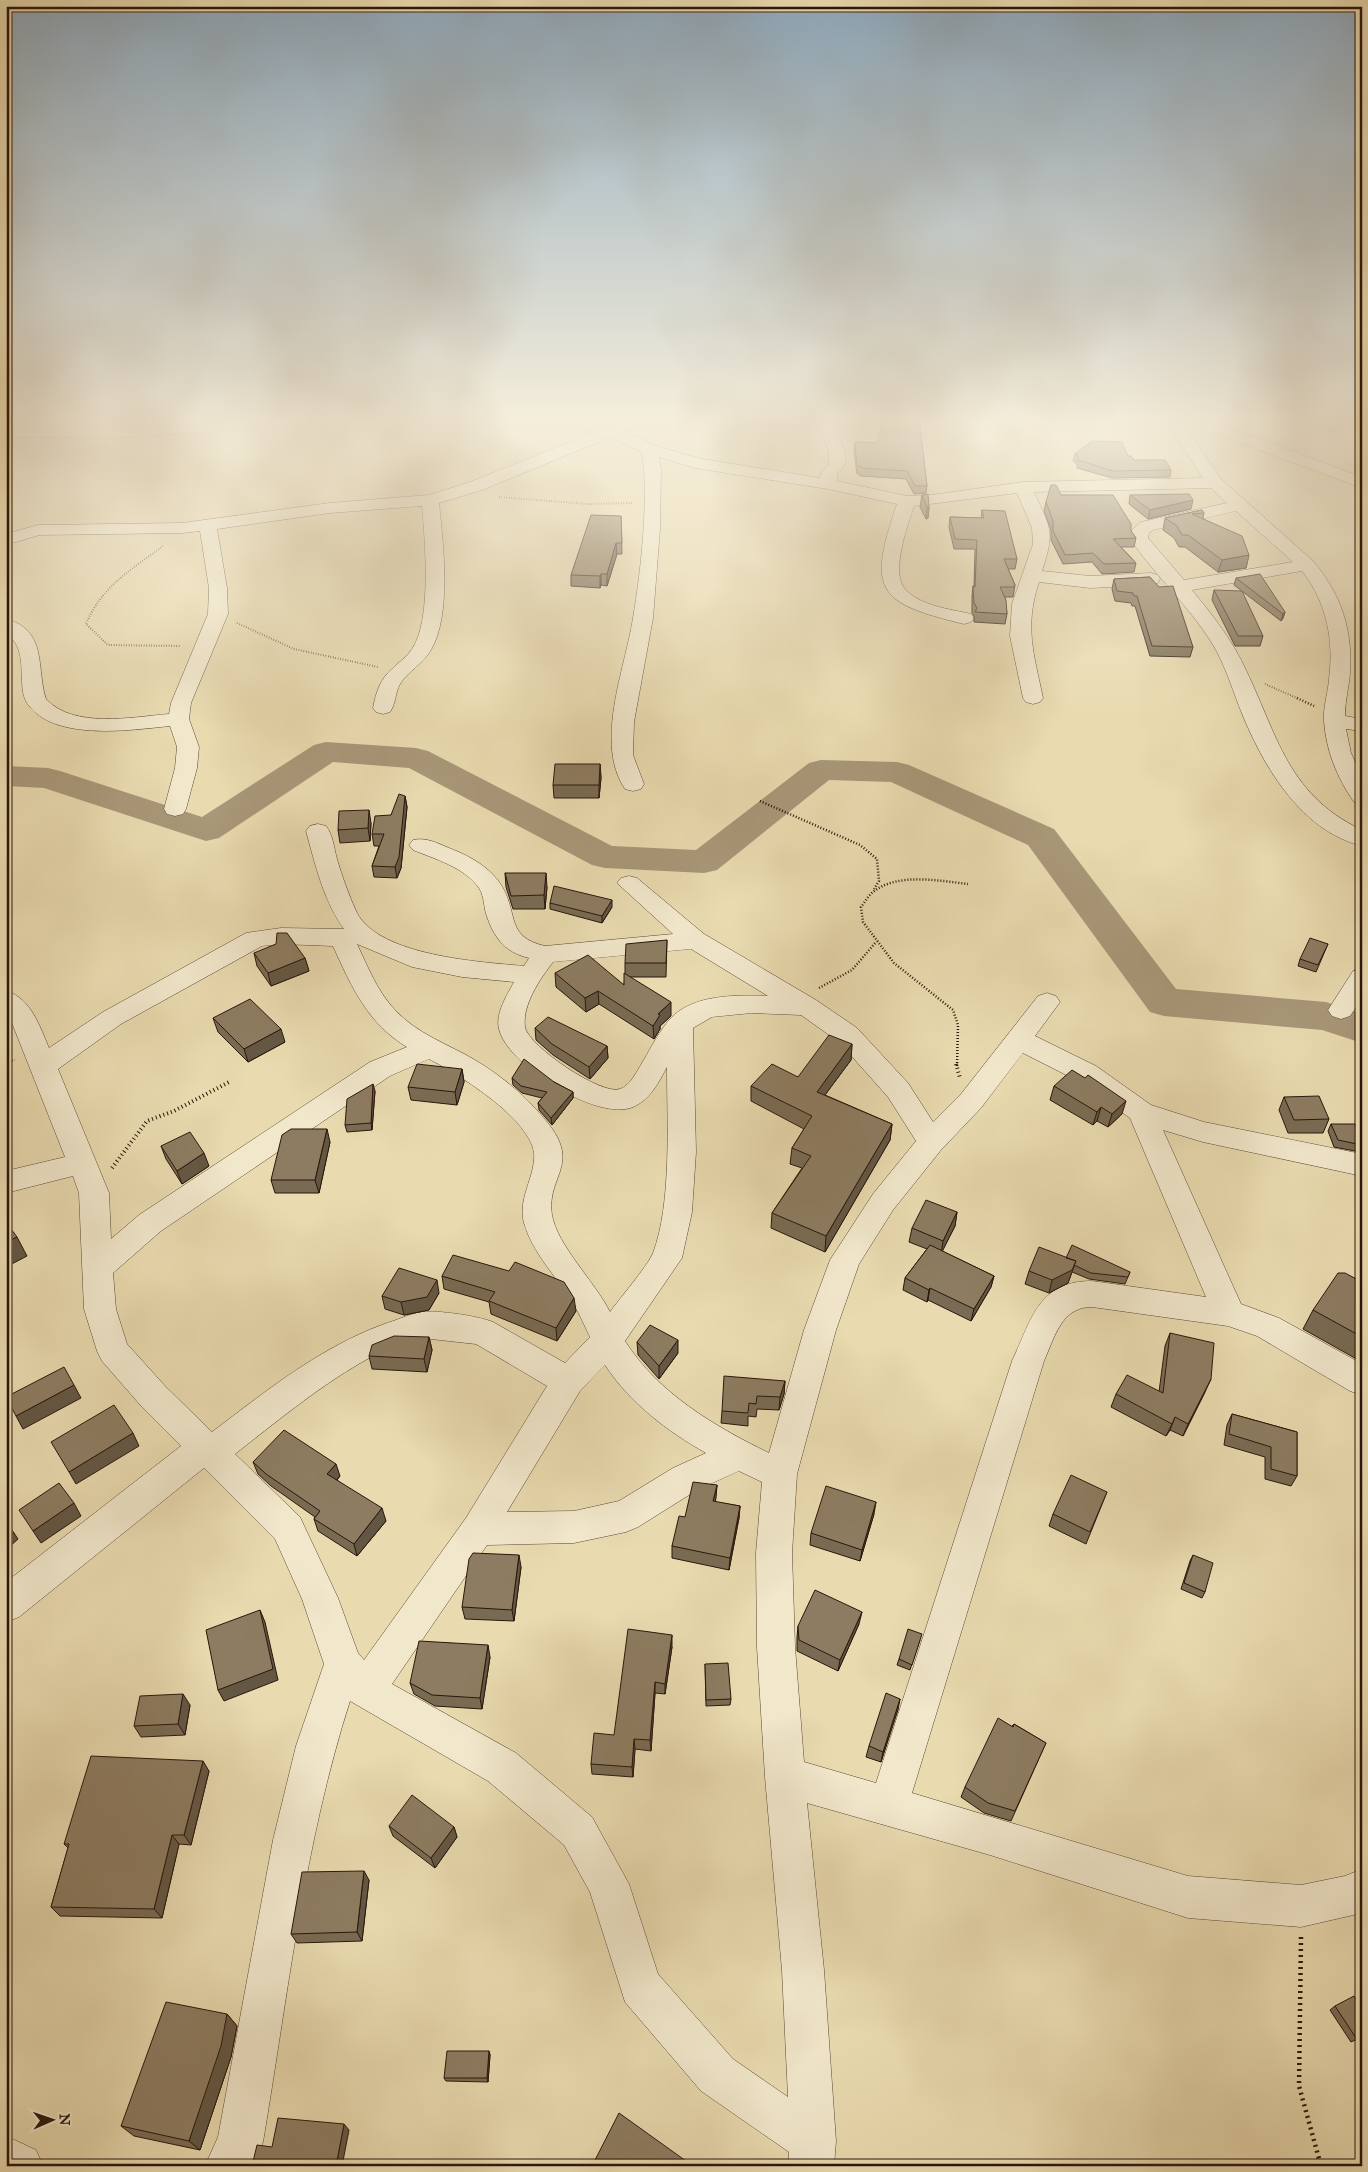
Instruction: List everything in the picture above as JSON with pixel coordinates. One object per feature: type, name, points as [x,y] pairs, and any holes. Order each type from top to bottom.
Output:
[{"type":"street","points":[[6,540],[38,530],[62,528],[182,528],[246,520]]},
{"type":"street","points":[[383,708],[387,690],[424,646],[430,630],[433,601],[432,520]]},
{"type":"street","points":[[633,784],[622,755],[623,722],[643,618],[650,520]]},
{"type":"street","points":[[901,520],[894,543],[891,569],[894,586],[898,594],[913,604],[964,618]]},
{"type":"street","points":[[1033,698],[1023,660],[1020,636],[1022,604],[1042,544],[1041,528],[1038,520]]},
{"type":"street","points":[[1172,520],[1147,526],[1140,531],[1139,539],[1176,582],[1220,640],[1239,673],[1254,716],[1273,755],[1307,805],[1343,831],[1362,838]]},
{"type":"street","points":[[1256,520],[1318,576],[1330,596],[1339,632],[1341,671],[1335,717],[1338,752],[1347,773],[1362,797]]},
{"type":"street","points":[[175,809],[186,768],[188,747],[178,719],[181,703],[218,614],[218,588],[208,526]]},
{"type":"street","points":[[1032,576],[1090,582],[1176,582],[1307,565]]},
{"type":"street","points":[[6,625],[24,637],[30,649],[33,690],[37,704],[49,713],[76,723],[102,725],[178,719]]},
{"type":"street","points":[[1335,717],[1362,726]]},
{"type":"street","points":[[318,831],[326,861],[346,915],[351,937],[374,1000],[387,1018],[428,1049],[465,1067],[488,1082],[543,1137],[550,1150],[550,1157],[537,1197],[535,1210],[539,1224],[548,1242],[589,1301],[608,1341],[634,1381],[680,1420],[739,1455],[780,1474]]},
{"type":"street","points":[[421,844],[457,859],[479,874],[491,887],[502,929],[511,941],[526,950],[537,964]]},
{"type":"street","points":[[628,883],[695,940],[800,1003],[848,1035],[898,1090],[931,1142]]},
{"type":"street","points":[[44,1065],[112,1018],[255,939],[271,935],[351,937],[412,959],[462,969],[537,964],[695,940]]},
{"type":"street","points":[[537,964],[514,1012],[512,1028],[516,1039],[539,1063],[603,1099],[622,1100],[635,1094],[688,1019],[741,969]]},
{"type":"street","points":[[1341,1010],[1362,977]]},
{"type":"street","points":[[6,1000],[24,1019],[89,1178],[99,1268],[100,1309],[113,1351],[154,1396],[288,1528],[354,1677],[502,1767],[578,1831],[608,1884],[640,1987],[717,2075],[812,2153]]},
{"type":"street","points":[[812,2153],[803,1970],[785,1777],[776,1647],[774,1562],[780,1474],[820,1330],[845,1260],[883,1202],[931,1142],[971,1101],[1047,1002]]},
{"type":"street","points":[[688,1019],[733,1005],[800,1003]]},
{"type":"street","points":[[228,2166],[240,2142],[293,1840],[316,1746],[354,1677],[478,1529],[568,1381],[608,1341],[667,1258],[677,1212],[682,1152],[688,1019]]},
{"type":"street","points":[[1018,1039],[1086,1073],[1141,1112],[1203,1132],[1362,1165]]},
{"type":"street","points":[[99,1268],[150,1223],[380,1069],[428,1049]]},
{"type":"street","points":[[1141,1112],[1228,1314]]},
{"type":"street","points":[[6,1182],[89,1178]]},
{"type":"street","points":[[888,1806],[1028,1361],[1053,1309],[1073,1294],[1092,1294],[1228,1314],[1268,1327],[1362,1381]]},
{"type":"street","points":[[6,1605],[209,1449],[351,1352],[378,1339],[422,1325],[482,1330],[568,1381]]},
{"type":"street","points":[[478,1529],[574,1527],[626,1516],[685,1479],[739,1455]]},
{"type":"street","points":[[785,1777],[990,1834],[1188,1898],[1302,1906],[1352,1896],[1362,1890]]},
{"type":"street","points":[[6,2160],[20,2166]]},
{"type":"path","points":[[182,528],[162,546],[120,576],[107,588],[91,608],[86,624],[92,632],[108,645],[205,647]]},
{"type":"path","points":[[218,614],[276,643],[294,649],[401,672]]},
{"type":"path","points":[[1239,673],[1335,717]]},
{"type":"path","points":[[760,801],[860,845],[876,859],[879,881],[861,907],[863,922],[894,963],[953,1010],[958,1025],[956,1063],[961,1081],[971,1101]]},
{"type":"path","points":[[874,890],[918,879],[968,884]]},
{"type":"path","points":[[800,1003],[838,981],[862,964],[876,941]]},
{"type":"path","points":[[89,1178],[132,1139],[147,1121],[174,1111],[230,1081]]},
{"type":"path","points":[[1302,1906],[1299,2086],[1321,2166]]},
{"type":"building","points":[[589,520],[621,520],[622,543],[616,543],[607,574],[601,574],[600,576],[571,575]]},
{"type":"building","points":[[951,520],[1007,520],[1017,559],[1004,559],[1015,585],[1014,587],[1000,587],[1006,600],[1007,614],[975,612],[977,608],[974,603],[973,586],[975,587],[977,540],[955,539]]},
{"type":"building","points":[[1129,520],[1131,531],[1136,538],[1113,539],[1136,563],[1104,564],[1093,553],[1065,555],[1053,531],[1053,521]]},
{"type":"building","points":[[1169,520],[1206,520],[1242,536],[1249,555],[1222,560],[1188,535],[1182,535],[1177,526]]},
{"type":"building","points":[[1260,574],[1285,612],[1283,614],[1236,578]]},
{"type":"building","points":[[1150,577],[1159,587],[1173,586],[1193,647],[1152,646],[1137,596],[1134,596],[1133,593],[1117,591],[1114,579]]},
{"type":"building","points":[[1214,590],[1242,591],[1263,636],[1238,636]]},
{"type":"building","points":[[555,764],[600,764],[599,785],[553,785]]},
{"type":"building","points":[[399,794],[405,796],[399,857],[395,867],[372,866],[384,834],[372,834],[375,816],[391,815]]},
{"type":"building","points":[[369,810],[368,828],[338,830],[339,811]]},
{"type":"building","points":[[505,873],[546,873],[544,895],[511,896]]},
{"type":"building","points":[[554,886],[612,900],[602,916],[550,903]]},
{"type":"building","points":[[277,933],[287,933],[305,958],[268,973],[254,953],[276,944]]},
{"type":"building","points":[[1310,938],[1328,944],[1318,965],[1300,959]]},
{"type":"building","points":[[667,940],[666,963],[625,963],[626,944]]},
{"type":"building","points":[[588,955],[624,985],[624,973],[671,1002],[658,1014],[660,1015],[653,1026],[598,991],[585,998],[555,973]]},
{"type":"building","points":[[250,999],[281,1029],[244,1049],[213,1018]]},
{"type":"building","points":[[548,1017],[607,1046],[589,1067],[552,1044],[535,1028]]},
{"type":"building","points":[[829,1035],[852,1044],[817,1092],[892,1124],[826,1236],[772,1213],[811,1156],[792,1148],[812,1116],[751,1086],[772,1064],[798,1077]]},
{"type":"building","points":[[524,1059],[554,1082],[573,1092],[551,1118],[538,1103],[547,1092],[521,1086],[512,1078]]},
{"type":"building","points":[[417,1064],[462,1069],[455,1092],[408,1087]]},
{"type":"building","points":[[1072,1070],[1085,1078],[1088,1075],[1126,1101],[1112,1114],[1101,1107],[1097,1112],[1054,1086]]},
{"type":"building","points":[[373,1084],[371,1123],[345,1125],[347,1099]]},
{"type":"building","points":[[1319,1096],[1329,1119],[1294,1120],[1284,1097]]},
{"type":"building","points":[[1331,1124],[1355,1124],[1362,1145],[1338,1140]]},
{"type":"building","points":[[291,1129],[327,1129],[315,1180],[271,1180],[282,1135]]},
{"type":"building","points":[[190,1132],[204,1153],[177,1171],[161,1146]]},
{"type":"building","points":[[926,1200],[957,1212],[943,1241],[912,1228]]},
{"type":"building","points":[[6,1222],[17,1237],[6,1242]]},
{"type":"building","points":[[930,1245],[994,1276],[974,1309],[905,1278]]},
{"type":"building","points":[[1072,1245],[1130,1272],[1128,1277],[1091,1273],[1074,1265],[1076,1261],[1066,1258]]},
{"type":"building","points":[[1039,1247],[1076,1261],[1072,1270],[1052,1280],[1029,1271]]},
{"type":"building","points":[[453,1255],[509,1271],[515,1262],[564,1282],[574,1298],[556,1328],[489,1301],[495,1292],[442,1276]]},
{"type":"building","points":[[399,1268],[437,1280],[427,1297],[401,1302],[382,1296]]},
{"type":"building","points":[[1338,1273],[1345,1273],[1362,1282],[1362,1337],[1313,1310]]},
{"type":"building","points":[[650,1325],[678,1340],[659,1366],[637,1342]]},
{"type":"building","points":[[1170,1333],[1214,1343],[1211,1379],[1188,1424],[1175,1417],[1172,1424],[1116,1394],[1127,1375],[1163,1393]]},
{"type":"building","points":[[394,1336],[429,1337],[424,1359],[369,1356],[372,1345]]},
{"type":"building","points":[[64,1367],[74,1385],[16,1416],[6,1397]]},
{"type":"building","points":[[724,1376],[785,1381],[780,1397],[757,1396],[756,1404],[749,1403],[748,1413],[722,1411]]},
{"type":"building","points":[[114,1405],[133,1433],[69,1472],[51,1442]]},
{"type":"building","points":[[1232,1414],[1297,1432],[1297,1476],[1271,1469],[1271,1447],[1229,1434]]},
{"type":"building","points":[[284,1430],[336,1464],[327,1474],[382,1508],[354,1544],[314,1519],[320,1511],[266,1474],[253,1462]]},
{"type":"building","points":[[1071,1475],[1107,1492],[1090,1532],[1053,1514]]},
{"type":"building","points":[[693,1482],[717,1485],[713,1501],[740,1506],[730,1558],[672,1546],[679,1516],[685,1517]]},
{"type":"building","points":[[59,1483],[74,1503],[33,1531],[19,1510]]},
{"type":"building","points":[[826,1486],[876,1502],[862,1550],[811,1533]]},
{"type":"building","points":[[6,1521],[14,1533],[6,1540]]},
{"type":"building","points":[[473,1553],[519,1555],[512,1610],[462,1607],[469,1559]]},
{"type":"building","points":[[1193,1555],[1213,1563],[1205,1592],[1184,1583]]},
{"type":"building","points":[[815,1590],[862,1612],[840,1660],[799,1640],[798,1626]]},
{"type":"building","points":[[260,1610],[273,1669],[218,1690],[206,1630]]},
{"type":"building","points":[[628,1629],[672,1635],[665,1684],[655,1682],[650,1740],[634,1739],[632,1767],[591,1764],[594,1733],[614,1735]]},
{"type":"building","points":[[908,1629],[922,1634],[912,1665],[899,1659]]},
{"type":"building","points":[[419,1641],[488,1645],[480,1698],[432,1695],[410,1683]]},
{"type":"building","points":[[728,1663],[731,1699],[706,1700],[705,1664]]},
{"type":"building","points":[[886,1693],[900,1699],[883,1752],[869,1746]]},
{"type":"building","points":[[183,1694],[178,1724],[134,1726],[140,1696]]},
{"type":"building","points":[[998,1718],[1013,1727],[1014,1724],[1046,1743],[1015,1811],[988,1803],[965,1787]]},
{"type":"building","points":[[91,1756],[203,1761],[184,1835],[172,1835],[154,1909],[51,1907],[69,1844],[64,1844]]},
{"type":"building","points":[[412,1795],[454,1827],[431,1858],[389,1826]]},
{"type":"building","points":[[364,1871],[357,1932],[291,1934],[302,1872]]},
{"type":"building","points":[[1354,1996],[1362,2009],[1362,2035],[1356,2038],[1335,2006]]},
{"type":"building","points":[[166,2002],[227,2014],[221,2046],[189,2141],[121,2126]]},
{"type":"building","points":[[447,2051],[489,2051],[487,2078],[444,2078]]},
{"type":"building","points":[[619,2113],[693,2166],[592,2166]]},
{"type":"building","points":[[278,2118],[344,2124],[336,2166],[252,2166],[257,2145],[272,2147]]},
{"type":"waterway","points":[[6,776],[48,778],[206,830],[326,752],[416,758],[605,857],[704,862],[821,770],[897,772],[1041,837],[1164,1002],[1326,1016],[1362,1029]]}]
